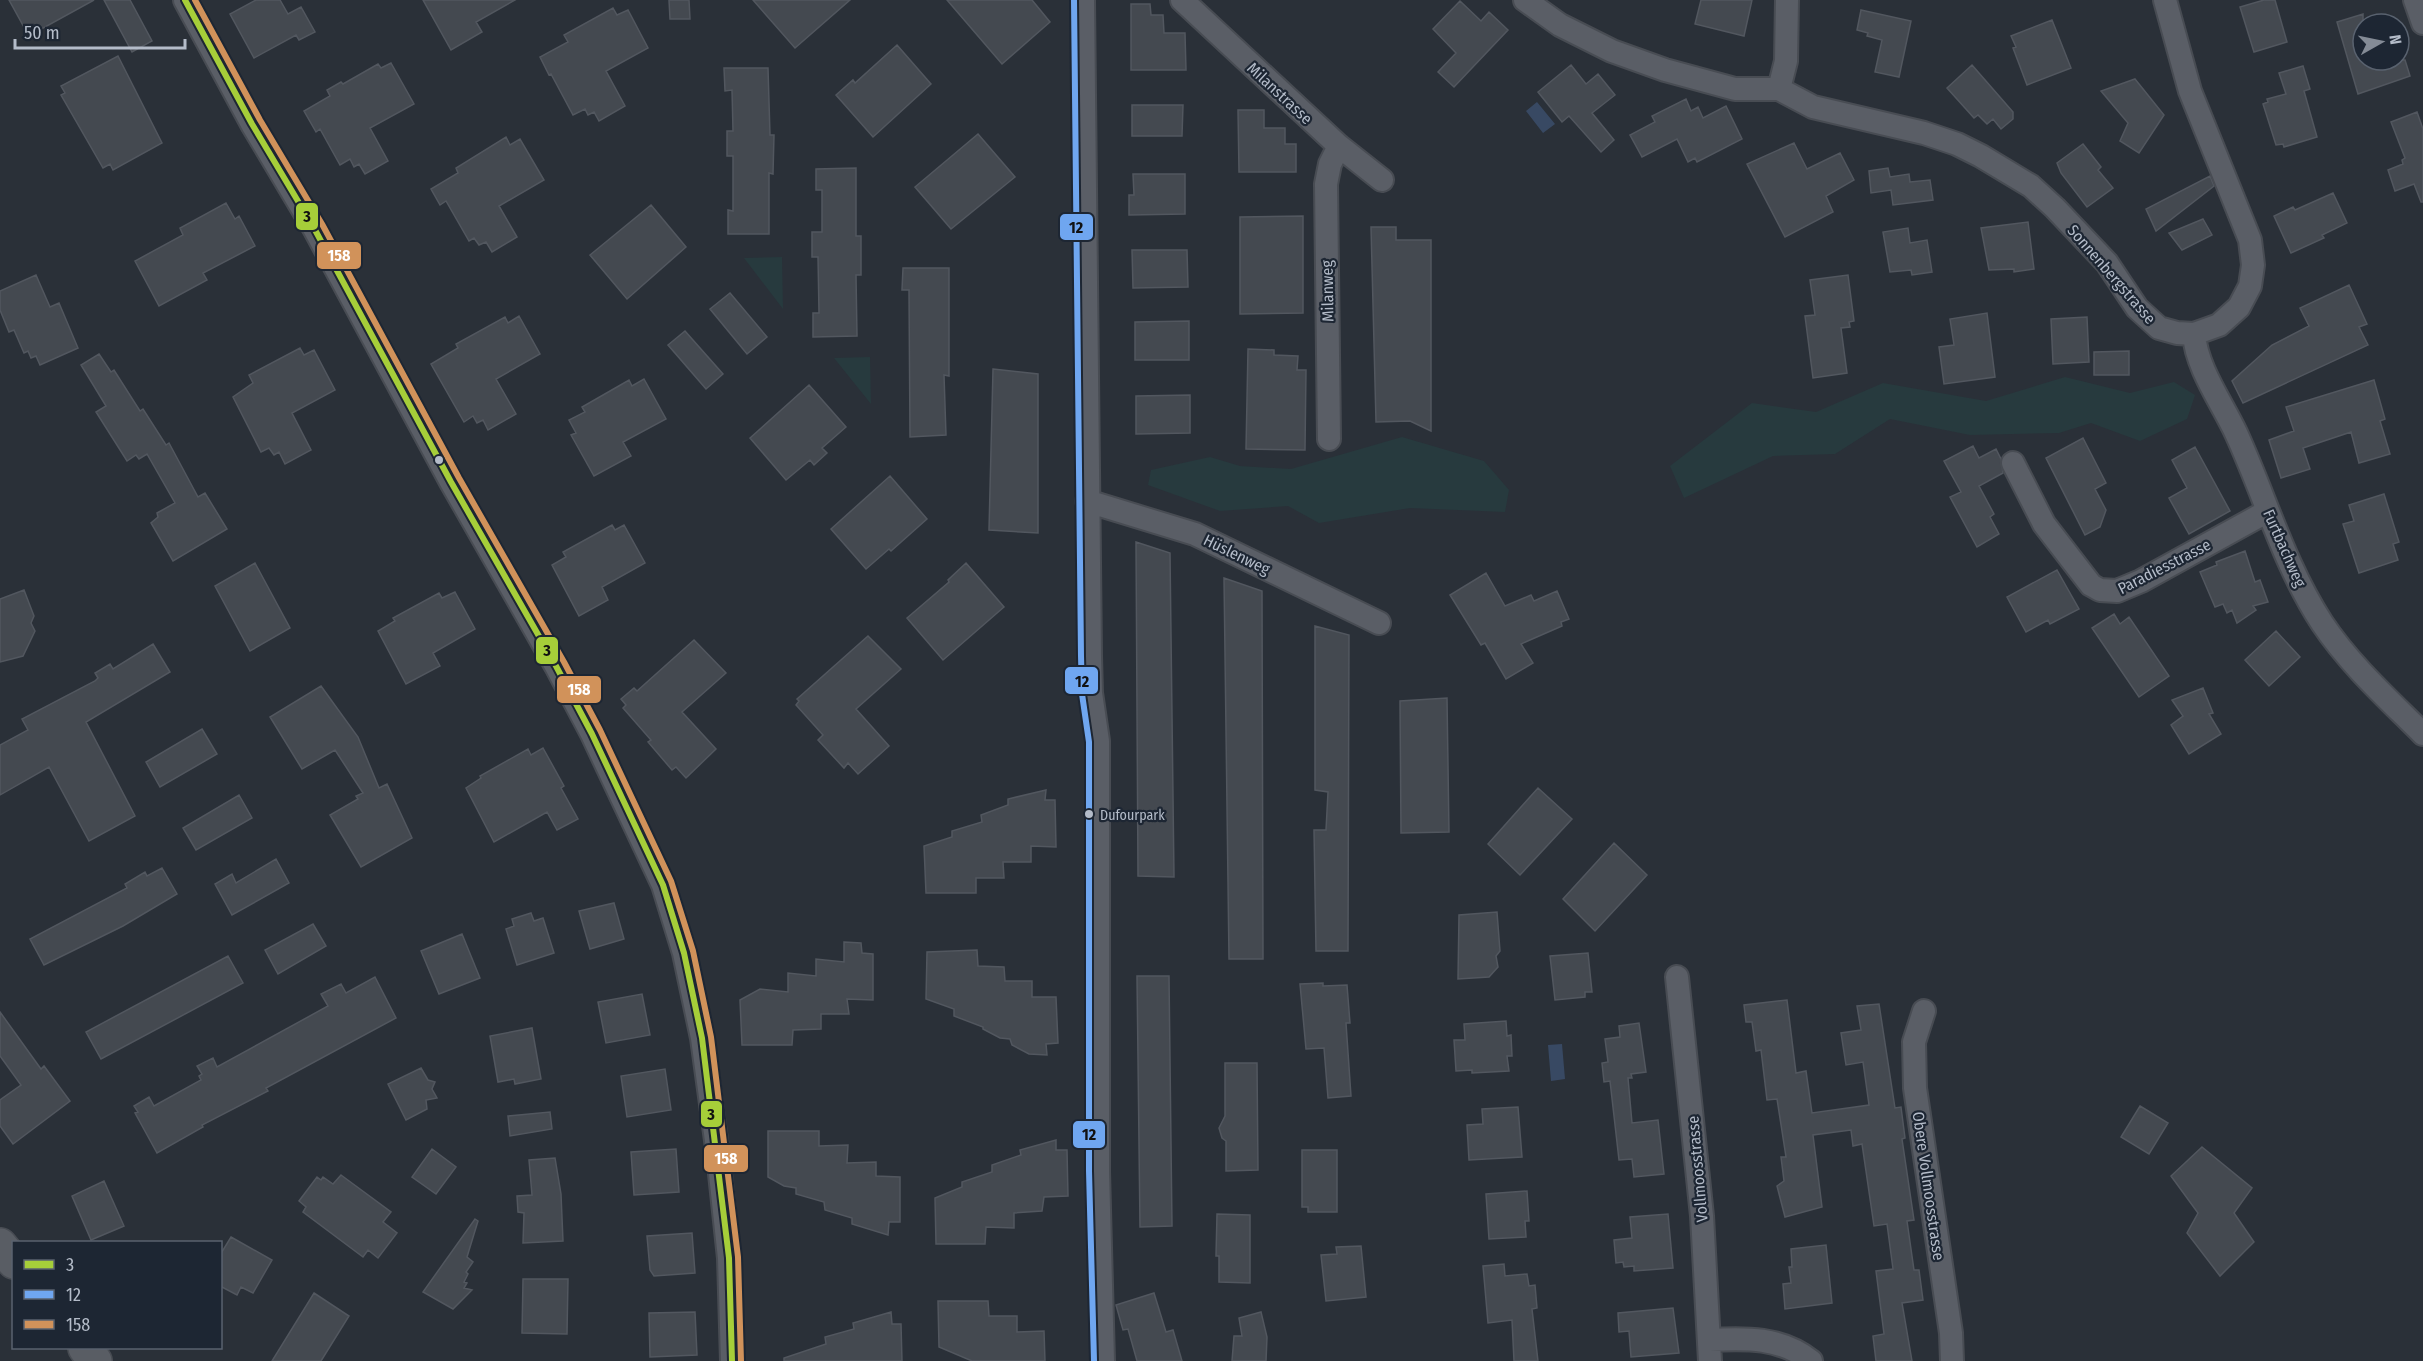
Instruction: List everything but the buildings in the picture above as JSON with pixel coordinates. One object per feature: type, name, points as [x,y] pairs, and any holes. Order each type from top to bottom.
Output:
[{"type":"street","points":[[185,0],[252,124],[314,228],[451,482],[553,661],[592,734],[663,885],[684,953],[702,1038],[729,1257],[732,1361]]},
{"type":"street","points":[[1083,0],[1087,501],[1091,693],[1098,741],[1098,1160],[1102,1361]]},
{"type":"street","name":"Milanstrasse","points":[[1182,0],[1338,146],[1382,180]]},
{"type":"street","name":"Sonnenbergstrasse","points":[[1525,0],[1560,25],[1612,51],[1665,70],[1735,88],[1779,89],[1813,107],[1924,133],[1957,144],[2031,186],[2107,263],[2137,308],[2160,328],[2177,333],[2194,334]]},
{"type":"street","points":[[1779,89],[1786,61],[1787,0]]},
{"type":"street","points":[[2165,0],[2190,91],[2250,240],[2253,265],[2250,286],[2239,308],[2219,325],[2194,334]]},
{"type":"street","points":[[2415,0],[2423,23]]},
{"type":"street","name":"Milanweg","points":[[1329,438],[1326,184],[1330,164],[1338,146]]},
{"type":"street","name":"Furtbachweg","points":[[2194,334],[2195,350],[2237,434],[2298,581],[2323,624],[2354,663],[2423,734]]},
{"type":"street","name":"Paradiesstrasse","points":[[2013,463],[2044,524],[2091,585],[2100,591],[2110,592],[2141,581],[2268,511]]},
{"type":"street","name":"Hüslenweg","points":[[1087,501],[1195,534],[1379,623]]},
{"type":"street","name":"Vollmoosstrasse","points":[[1677,977],[1702,1216],[1710,1351]]},
{"type":"street","name":"Obere Vollmoosstrasse","points":[[1924,1011],[1914,1042],[1915,1088],[1951,1333],[1952,1361]]},
{"type":"street","points":[[0,1245],[12,1260]]},
{"type":"street","points":[[1710,1351],[1750,1338],[1774,1342],[1811,1361]]},
{"type":"green space","points":[[782,257],[783,309],[744,258]]},
{"type":"green space","points":[[870,357],[871,404],[834,358]]},
{"type":"green space","points":[[2065,377],[2130,393],[2174,382],[2195,395],[2187,419],[2140,441],[2091,423],[2059,433],[1970,435],[1890,419],[1835,454],[1773,456],[1684,498],[1670,466],[1752,403],[1816,412],[1883,383],[1986,401]]},
{"type":"green space","points":[[1402,437],[1484,461],[1509,490],[1505,512],[1410,508],[1319,523],[1288,506],[1220,511],[1148,485],[1151,470],[1210,457],[1240,466],[1291,469]]},
{"type":"water","points":[[1537,102],[1555,124],[1543,133],[1526,111]]},
{"type":"water","points":[[1562,1044],[1565,1079],[1551,1081],[1548,1045]]},
{"type":"transit line","name":"3","points":[[185,0],[252,124],[314,228],[451,482],[556,666],[592,734],[663,885],[684,953],[702,1038],[729,1258],[732,1361]]},
{"type":"transit line","name":"158","points":[[195,0],[260,120],[322,224],[459,478],[564,662],[600,730],[671,881],[693,951],[711,1037],[738,1257],[741,1361]]},
{"type":"transit line","name":"12","points":[[1074,0],[1081,656],[1082,694],[1089,742],[1089,1171],[1094,1361]]},
{"type":"place","name":"Dufourpark","points":[[1089,814]]}]
